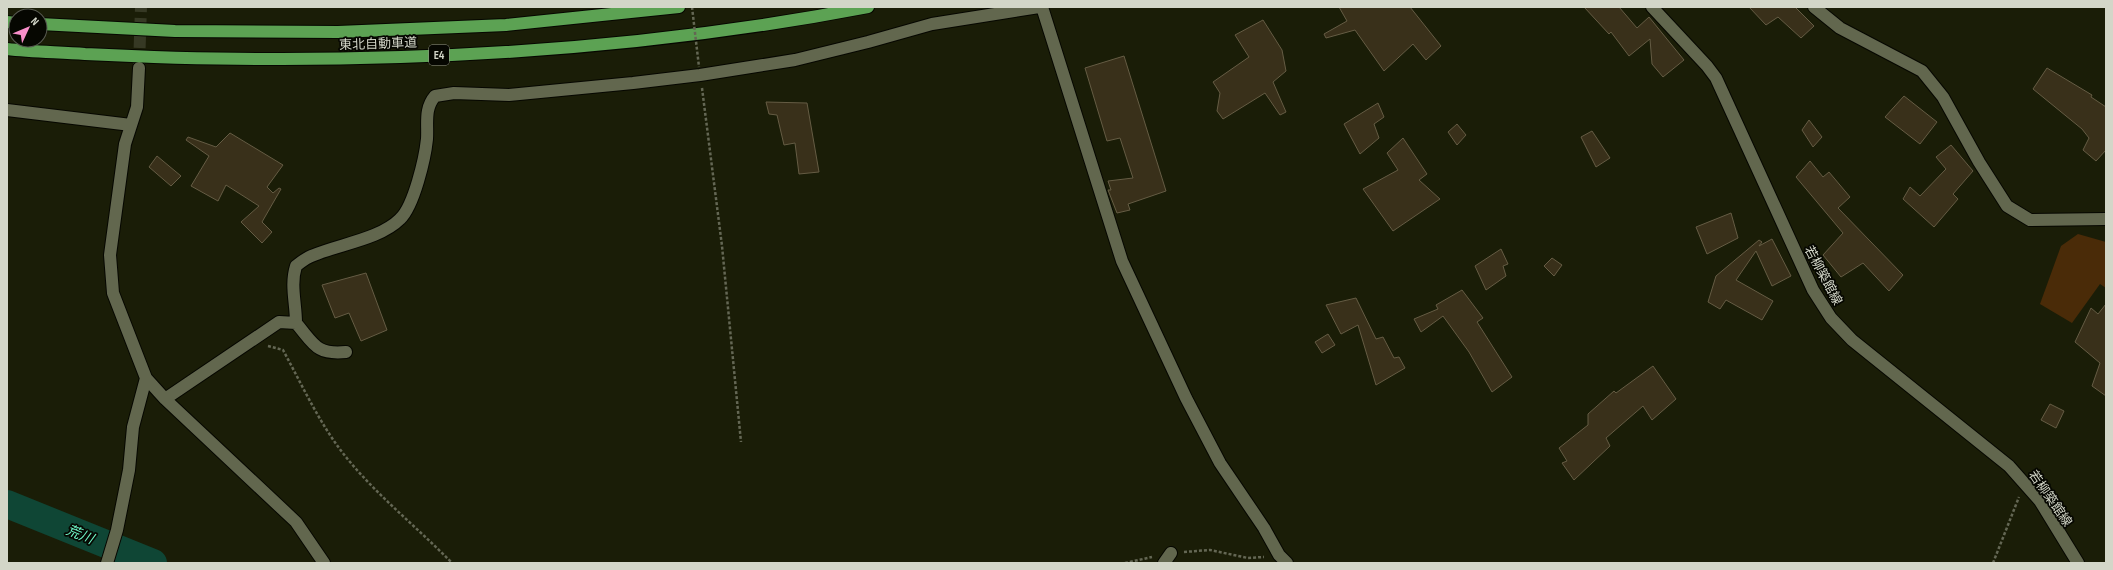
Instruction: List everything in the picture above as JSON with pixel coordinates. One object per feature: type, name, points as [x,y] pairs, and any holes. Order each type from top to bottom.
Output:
[{"type":"highway","name":"東北自動車道","points":[[48,24],[175,32],[338,32],[506,25],[678,7]]},
{"type":"highway","name":"東北自動車道","points":[[7,49],[185,59],[338,59],[501,52],[664,38],[825,15],[868,7]]},
{"type":"street","points":[[346,352],[331,354],[320,350],[296,323],[292,279],[296,266],[312,255],[384,231],[401,219],[410,202],[420,175],[427,140],[428,105],[435,96],[454,93],[509,95],[633,83],[699,71],[795,60],[932,24],[1040,7],[1122,261],[1186,398],[1220,463],[1283,559]]},
{"type":"street","name":"若柳築館線","points":[[1652,7],[1707,66],[1716,78],[1813,290],[1831,318],[1852,340],[2009,466],[2025,482],[2040,501],[2078,563]]},
{"type":"street","points":[[1814,7],[1840,28],[1922,71],[1943,97],[1979,162],[2007,206],[2030,220],[2106,218]]},
{"type":"street","points":[[138,68],[136,107],[124,144],[110,256],[113,293],[145,382],[296,522],[324,563]]},
{"type":"street","points":[[7,110],[131,125]]},
{"type":"street","points":[[165,399],[279,322],[296,323]]},
{"type":"street","points":[[107,563],[117,530],[129,470],[132,427],[145,382]]},
{"type":"path","points":[[692,7],[722,246],[741,442]]},
{"type":"path","points":[[266,346],[273,346],[283,350],[318,415],[339,448],[380,496],[425,535],[452,563]]},
{"type":"path","points":[[1993,563],[2025,482]]},
{"type":"path","points":[[1125,563],[1167,558],[1210,550],[1248,558],[1283,559]]},
{"type":"shaded area","points":[[2078,234],[2106,242],[2106,288],[2100,284],[2072,323],[2040,304],[2061,246]]},
{"type":"building","points":[[1339,7],[1410,7],[1441,46],[1426,60],[1413,44],[1384,71],[1355,30],[1326,38],[1324,34],[1347,21]]},
{"type":"building","points":[[1584,7],[1619,7],[1637,28],[1649,17],[1684,60],[1663,77],[1652,64],[1650,39],[1629,56],[1611,32],[1609,34]]},
{"type":"building","points":[[1749,7],[1795,7],[1814,26],[1801,38],[1778,17],[1766,25]]},
{"type":"building","points":[[1263,20],[1282,50],[1286,71],[1273,82],[1286,112],[1280,115],[1265,93],[1223,119],[1217,111],[1220,93],[1213,82],[1249,57],[1235,35]]},
{"type":"building","points":[[1124,56],[1166,191],[1128,204],[1130,210],[1117,213],[1108,190],[1111,190],[1108,181],[1133,178],[1120,138],[1107,141],[1085,68]]},
{"type":"building","points":[[2047,68],[2092,95],[2091,97],[2106,107],[2106,150],[2096,161],[2083,150],[2089,138],[2082,129],[2033,89]]},
{"type":"building","points":[[1904,96],[1937,122],[1920,144],[1885,117]]},
{"type":"building","points":[[766,102],[807,103],[819,172],[799,174],[795,143],[784,145],[777,115],[769,114]]},
{"type":"building","points":[[1378,103],[1384,117],[1374,124],[1379,138],[1360,154],[1344,124]]},
{"type":"building","points":[[1809,120],[1822,137],[1813,147],[1802,130]]},
{"type":"building","points":[[1457,124],[1466,135],[1457,145],[1448,132]]},
{"type":"building","points":[[1592,131],[1610,158],[1596,167],[1581,137]]},
{"type":"building","points":[[230,133],[283,165],[267,187],[273,193],[279,188],[281,189],[262,222],[272,232],[262,243],[241,222],[259,206],[226,185],[218,201],[191,186],[209,156],[186,140],[188,137],[216,147]]},
{"type":"building","points":[[1403,138],[1427,174],[1419,180],[1440,199],[1393,231],[1363,189],[1398,170],[1387,153]]},
{"type":"building","points":[[1951,145],[1973,171],[1953,194],[1958,199],[1934,227],[1903,199],[1910,187],[1920,196],[1946,169],[1936,157]]},
{"type":"building","points":[[157,156],[181,176],[171,186],[149,167]]},
{"type":"building","points":[[1810,161],[1823,177],[1829,172],[1850,197],[1838,208],[1903,275],[1889,291],[1863,263],[1841,277],[1823,255],[1843,233],[1796,177]]},
{"type":"building","points":[[1731,213],[1738,238],[1707,254],[1696,227]]},
{"type":"building","points":[[1772,239],[1791,276],[1772,286],[1756,251],[1736,280],[1773,301],[1762,320],[1726,300],[1720,309],[1708,302],[1716,276],[1759,240],[1762,242],[1759,246]]},
{"type":"building","points":[[1501,249],[1508,264],[1503,266],[1506,276],[1486,290],[1475,266]]},
{"type":"building","points":[[1552,258],[1562,265],[1554,276],[1544,266]]},
{"type":"building","points":[[366,273],[387,330],[361,341],[349,313],[335,318],[322,285]]},
{"type":"building","points":[[1462,290],[1483,318],[1477,322],[1512,377],[1492,392],[1469,352],[1443,316],[1421,332],[1414,319],[1438,309],[1436,305]]},
{"type":"building","points":[[1356,298],[1376,339],[1383,337],[1394,358],[1399,357],[1405,368],[1376,385],[1358,325],[1341,334],[1326,305]]},
{"type":"building","points":[[2106,304],[2106,396],[2092,386],[2100,363],[2075,342],[2091,308],[2098,314]]},
{"type":"building","points":[[1328,334],[1335,345],[1322,353],[1315,342]]},
{"type":"building","points":[[1653,366],[1676,399],[1652,420],[1643,406],[1606,438],[1610,446],[1574,480],[1562,463],[1567,461],[1559,448],[1588,425],[1588,414],[1614,391],[1616,393]]},
{"type":"building","points":[[2050,404],[2064,411],[2056,428],[2041,420]]},
{"type":"waterway","name":"荒川","points":[[7,504],[153,563]]},
{"type":"tunnel","points":[[139,66],[141,7]]}]
